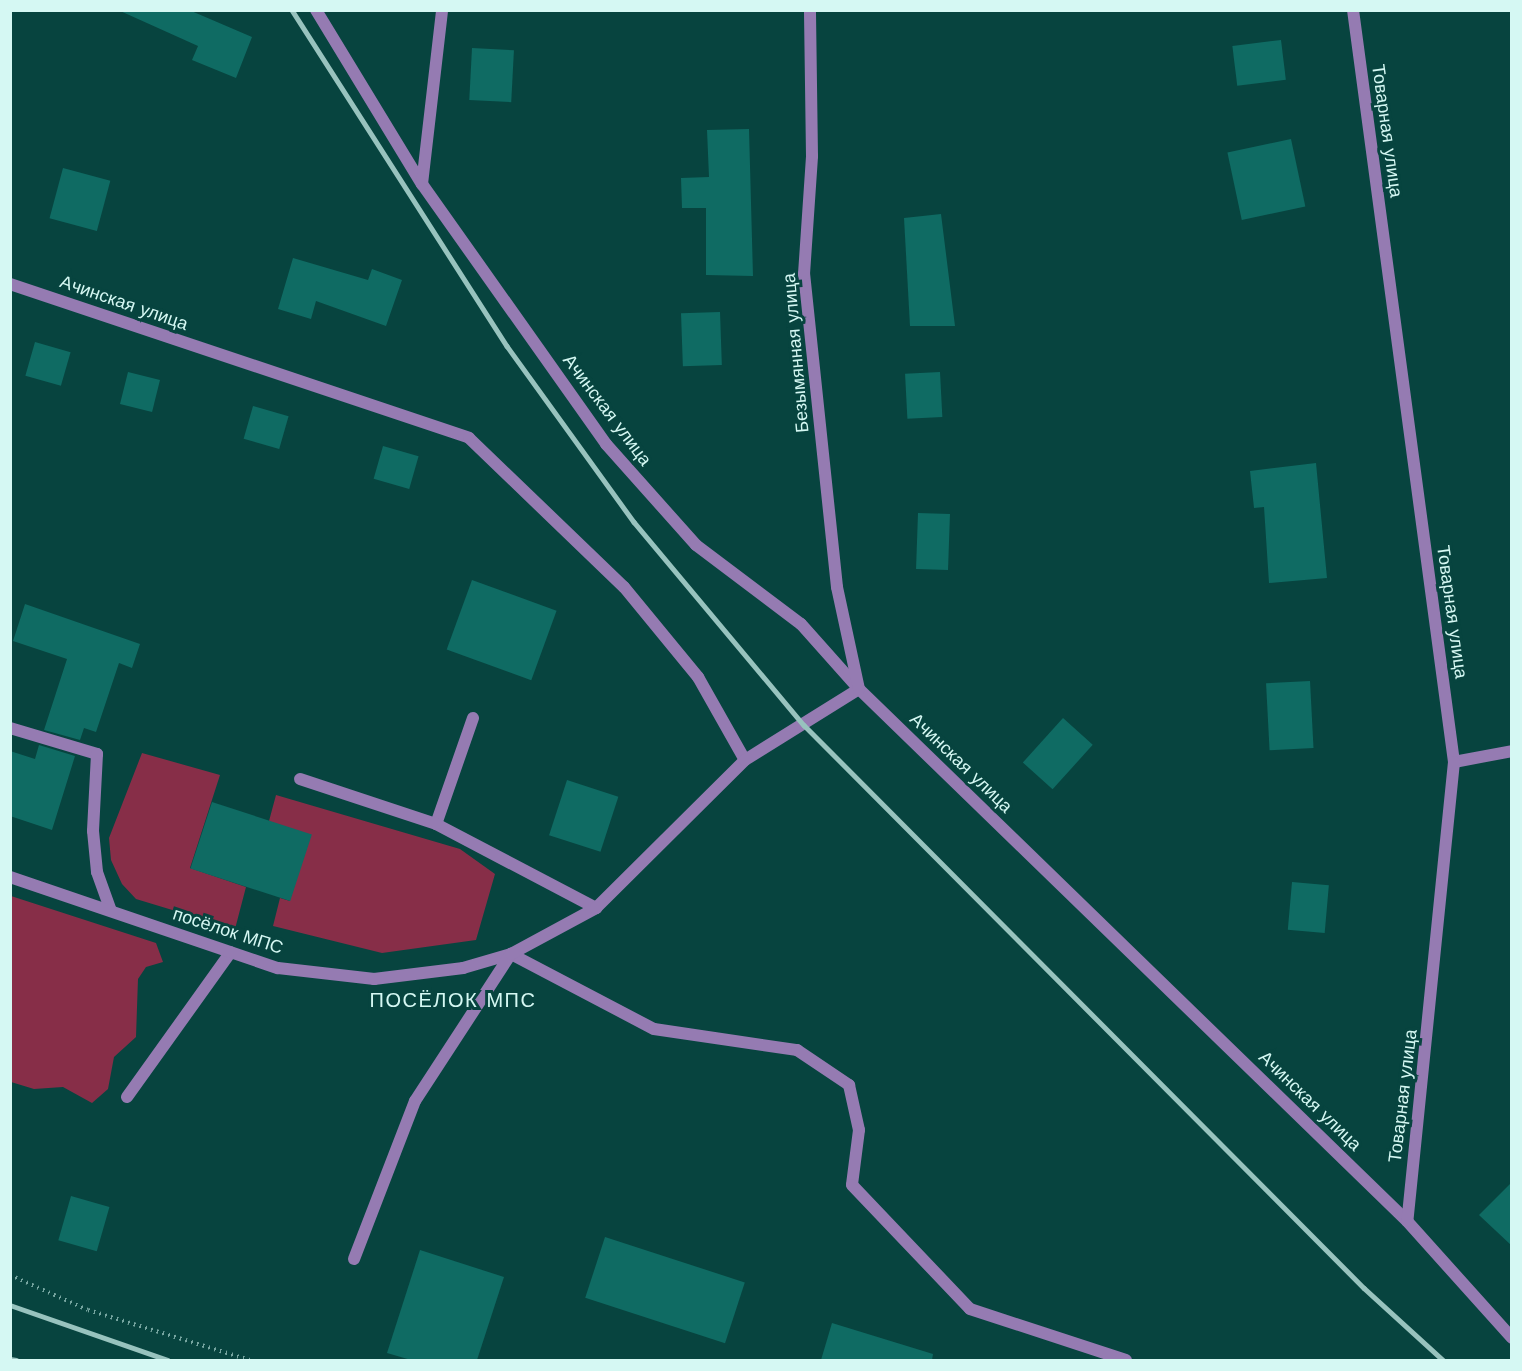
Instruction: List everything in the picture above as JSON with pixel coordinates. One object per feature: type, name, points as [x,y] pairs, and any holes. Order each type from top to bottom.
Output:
[{"type":"street","name":"Ачинская улица","points":[[316,10],[422,184],[606,444],[696,545],[801,624],[859,689],[1407,1221],[1512,1338]]},
{"type":"street","points":[[422,184],[442,10]]},
{"type":"street","name":"Безымянная улица","points":[[810,10],[812,156],[804,274],[837,587],[859,689]]},
{"type":"street","name":"Товарная улица","points":[[1353,10],[1455,762],[1407,1221]]},
{"type":"street","name":"Ачинская улица","points":[[10,284],[469,438],[624,587],[698,677],[746,760]]},
{"type":"street","name":"посёлок МПС","points":[[10,877],[278,968],[374,979],[463,968],[511,954],[596,908],[746,760],[859,689]]},
{"type":"street","points":[[436,824],[473,718]]},
{"type":"street","points":[[10,728],[97,754],[93,831],[97,872],[111,911]]},
{"type":"street","points":[[1455,762],[1512,751]]},
{"type":"street","points":[[300,780],[436,824],[596,908]]},
{"type":"street","points":[[127,1097],[231,952]]},
{"type":"street","points":[[354,1259],[415,1101],[511,954],[654,1029],[797,1050],[849,1085],[859,1130],[852,1185],[969,1309],[1126,1360]]},
{"type":"path","points":[[10,1275],[88,1310],[250,1360]]},
{"type":"shaded area","points":[[142,753],[220,775],[190,868],[246,887],[235,929],[136,899],[122,884],[111,860],[109,838]]},
{"type":"shaded area","points":[[276,795],[460,849],[495,874],[476,940],[382,953],[273,926],[280,898],[290,901],[269,821]]},
{"type":"shaded area","points":[[11,896],[156,943],[163,962],[146,967],[138,979],[136,1037],[114,1057],[108,1089],[92,1103],[63,1087],[34,1089],[11,1082]]},
{"type":"building","points":[[118,10],[189,10],[252,37],[236,78],[192,60],[198,46]]},
{"type":"building","points":[[1281,40],[1286,80],[1237,86],[1232,46]]},
{"type":"building","points":[[472,48],[514,50],[511,102],[469,100]]},
{"type":"building","points":[[749,129],[753,276],[706,275],[706,208],[682,208],[681,178],[709,177],[707,130]]},
{"type":"building","points":[[1291,139],[1305,206],[1242,220],[1227,153]]},
{"type":"building","points":[[63,168],[110,181],[97,231],[50,218]]},
{"type":"building","points":[[941,214],[955,326],[910,326],[904,218]]},
{"type":"building","points":[[293,258],[368,280],[372,269],[402,280],[386,326],[316,301],[311,319],[278,309]]},
{"type":"building","points":[[720,312],[722,365],[683,366],[681,313]]},
{"type":"building","points":[[35,342],[71,352],[61,386],[25,376]]},
{"type":"building","points":[[128,372],[160,380],[152,412],[120,404]]},
{"type":"building","points":[[940,372],[942,417],[907,419],[905,374]]},
{"type":"building","points":[[253,406],[289,416],[279,449],[244,439]]},
{"type":"building","points":[[383,446],[419,456],[409,489],[374,479]]},
{"type":"building","points":[[1316,463],[1327,578],[1269,583],[1264,507],[1254,508],[1250,471]]},
{"type":"building","points":[[918,513],[950,514],[948,570],[916,569]]},
{"type":"building","points":[[472,580],[557,611],[531,680],[447,650]]},
{"type":"building","points":[[25,604],[140,644],[132,668],[119,663],[96,732],[84,728],[80,740],[44,730],[67,659],[13,641]]},
{"type":"building","points":[[1310,681],[1314,748],[1270,750],[1266,683]]},
{"type":"building","points":[[1063,718],[1093,745],[1053,789],[1023,763]]},
{"type":"building","points":[[39,745],[75,756],[52,830],[10,816],[10,751],[35,759]]},
{"type":"building","points":[[567,780],[618,797],[600,852],[549,835]]},
{"type":"building","points":[[212,802],[312,834],[290,901],[190,869]]},
{"type":"building","points":[[1292,882],[1329,885],[1325,933],[1288,930]]},
{"type":"building","points":[[1512,1182],[1512,1246],[1479,1215]]},
{"type":"building","points":[[71,1196],[109,1207],[97,1251],[58,1240]]},
{"type":"building","points":[[605,1237],[745,1282],[725,1343],[585,1298]]},
{"type":"building","points":[[420,1250],[504,1277],[477,1360],[411,1360],[387,1353]]},
{"type":"building","points":[[832,1323],[933,1354],[932,1360],[821,1360]]},
{"type":"railway","points":[[292,10],[507,346],[634,522],[804,725],[1364,1288],[1443,1360]]},
{"type":"railway","points":[[10,1305],[168,1360]]},
{"type":"railway","points":[[10,1359],[16,1360]]},
{"type":"district","name":"ПОСЁЛОК МПС","points":[[453,1000]]}]
